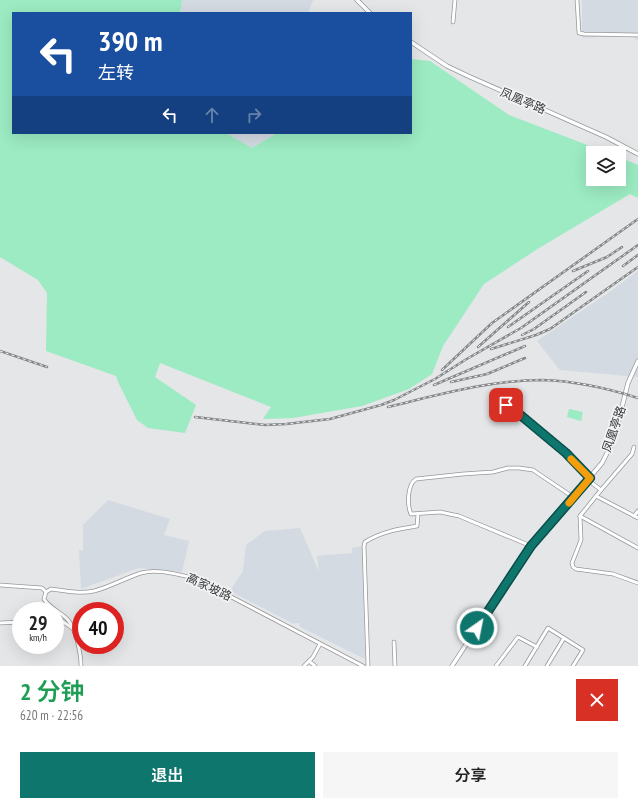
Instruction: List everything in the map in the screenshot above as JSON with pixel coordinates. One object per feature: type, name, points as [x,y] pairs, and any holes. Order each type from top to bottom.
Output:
[{"type":"street","points":[[357,0],[369,12]]},
{"type":"street","points":[[453,22],[455,0]]},
{"type":"street","points":[[576,0],[579,33],[638,35]]},
{"type":"street","name":"凤凰亭路","points":[[412,43],[442,62],[468,76],[606,137],[638,154]]},
{"type":"street","name":"凤凰亭路","points":[[452,666],[531,546],[602,463],[614,438],[628,384],[638,361]]},
{"type":"street","points":[[506,405],[512,408],[566,453],[601,490]]},
{"type":"street","points":[[634,447],[632,454],[580,516],[581,540],[572,563],[572,567],[576,569],[613,574],[638,583]]},
{"type":"street","points":[[531,546],[459,516],[440,512],[411,514],[408,508],[409,493],[414,480],[457,474],[493,472],[508,468],[519,468],[533,470],[573,498]]},
{"type":"street","points":[[596,496],[638,518]]},
{"type":"street","points":[[634,516],[638,511]]},
{"type":"street","points":[[368,666],[365,542],[375,536],[388,532],[417,526],[418,514]]},
{"type":"street","points":[[580,516],[638,548]]},
{"type":"street","name":"高家坡路","points":[[0,585],[42,588],[46,592],[51,589],[67,592],[93,591],[105,588],[142,573],[152,572],[183,575],[199,580],[363,666]]},
{"type":"street","points":[[46,592],[44,599],[47,605],[68,620],[72,626]]},
{"type":"street","points":[[0,623],[12,622]]},
{"type":"street","points":[[525,666],[548,628],[583,650],[573,666]]},
{"type":"street","points":[[496,666],[518,637],[537,647]]},
{"type":"street","points":[[547,666],[564,638]]},
{"type":"street","points":[[394,642],[395,666]]},
{"type":"street","points":[[304,666],[320,644]]},
{"type":"street","points":[[81,654],[82,666]]},
{"type":"street","points":[[309,660],[315,666]]},
{"type":"shaded area","points":[[182,0],[313,0],[308,12],[180,12]]},
{"type":"shaded area","points":[[582,0],[638,0],[638,40],[630,35],[582,38]]},
{"type":"shaded area","points":[[228,134],[275,134],[252,148]]},
{"type":"shaded area","points":[[638,271],[638,377],[560,370],[537,341]]},
{"type":"shaded area","points":[[108,500],[170,519],[164,535],[189,541],[182,572],[139,568],[81,589],[79,550],[83,550],[83,525]]},
{"type":"shaded area","points":[[300,528],[319,572],[317,556],[352,553],[352,548],[362,546],[365,659],[300,627],[299,623],[294,624],[230,591],[243,571],[246,545],[265,531]]},
{"type":"green space","points":[[0,0],[182,0],[180,12],[12,12],[12,134],[228,134],[252,148],[275,134],[412,134],[412,59],[430,61],[509,115],[590,146],[586,146],[586,186],[626,186],[626,160],[638,165],[638,198],[630,194],[539,248],[484,284],[443,346],[432,374],[409,389],[362,406],[293,418],[263,419],[271,407],[160,363],[155,377],[196,405],[185,433],[148,428],[137,420],[116,376],[46,351],[47,293],[38,280],[0,257]]},
{"type":"green space","points":[[569,409],[583,412],[581,421],[567,417]]},
{"type":"railway","points":[[442,370],[492,323],[638,219]]},
{"type":"railway","points":[[195,417],[265,425],[286,424],[330,419],[394,400],[435,379],[521,328],[638,245]]},
{"type":"railway","points":[[573,271],[607,257],[622,247]]},
{"type":"railway","points":[[623,266],[638,255]]},
{"type":"railway","points":[[491,349],[550,329],[638,267]]},
{"type":"railway","points":[[508,327],[588,271]]},
{"type":"railway","points":[[522,335],[534,329],[586,292]]},
{"type":"railway","points":[[478,347],[529,302]]},
{"type":"railway","points":[[434,385],[525,346]]},
{"type":"railway","points":[[0,351],[47,367]]},
{"type":"railway","points":[[451,382],[487,374],[525,358]]},
{"type":"railway","points":[[388,407],[484,385],[542,380],[579,383],[638,398]]},
{"type":"slow traffic","points":[[569,503],[590,478],[571,459]]},
{"type":"route","points":[[477,628],[531,546],[590,478],[566,453],[512,408],[506,405]]}]
